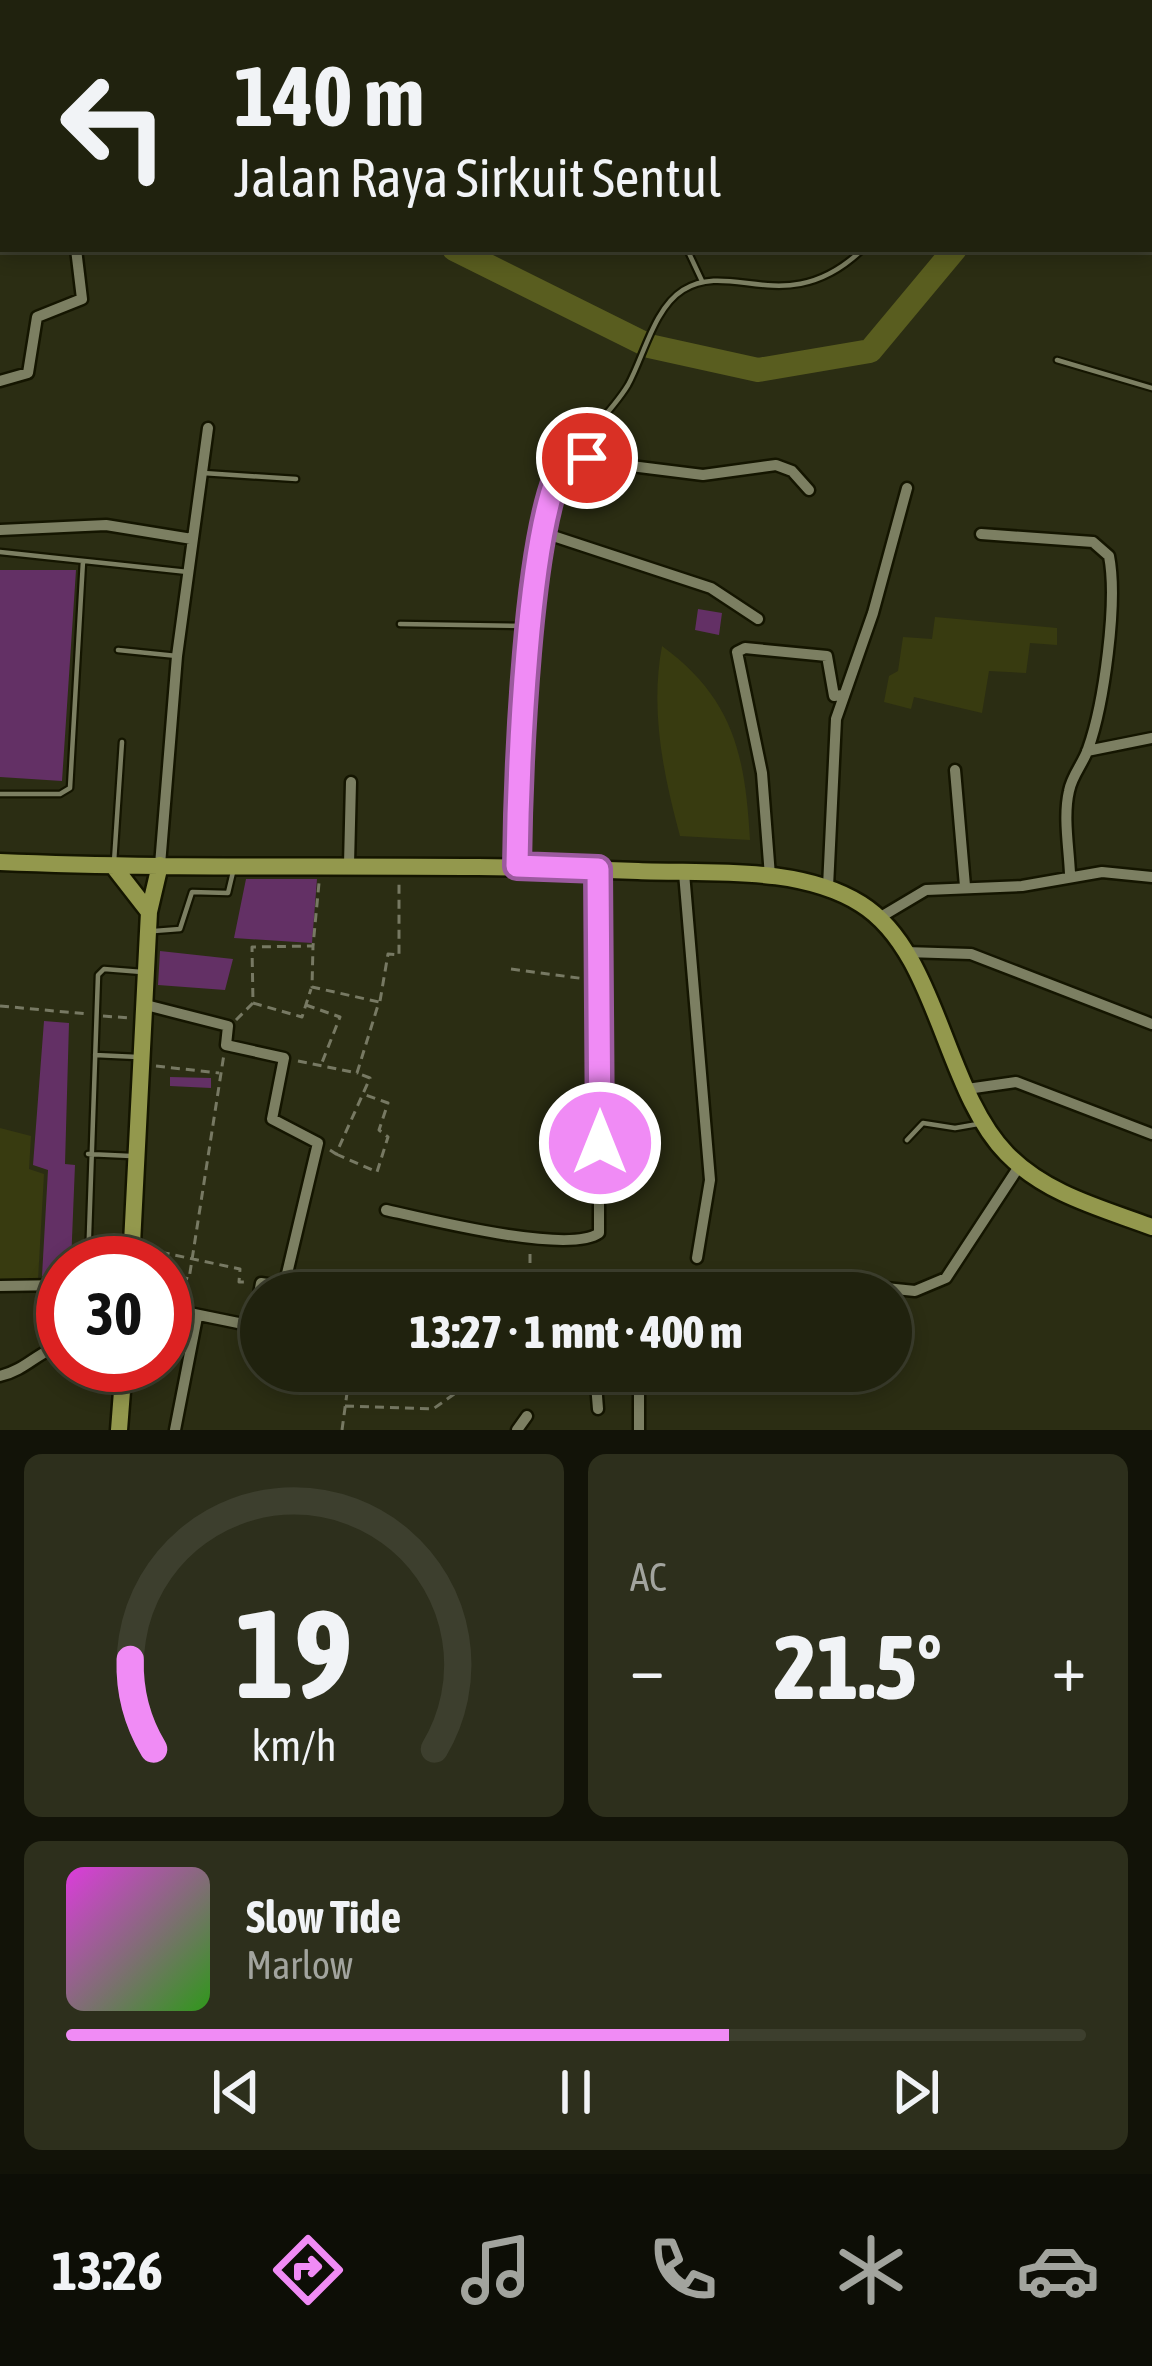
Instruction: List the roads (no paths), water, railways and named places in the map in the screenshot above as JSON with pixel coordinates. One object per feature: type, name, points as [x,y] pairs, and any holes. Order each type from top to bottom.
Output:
[{"type":"main road","points":[[0,862],[114,867],[517,866],[770,877],[828,887],[879,918],[902,952],[983,1123],[1020,1166],[1055,1190],[1152,1227]]},
{"type":"main road","points":[[132,1236],[149,921],[160,865]]},
{"type":"main road","points":[[114,867],[149,921]]},
{"type":"main road","points":[[119,1430],[122,1392]]},
{"type":"street","points":[[0,381],[28,373],[37,316],[82,299],[76,252]]},
{"type":"street","points":[[160,865],[177,656],[208,428]]},
{"type":"street","points":[[517,866],[531,626],[556,473],[567,458],[703,475],[776,465],[792,471],[809,490]]},
{"type":"street","points":[[828,887],[836,719],[873,613],[907,488]]},
{"type":"street","points":[[0,533],[106,525],[192,542]]},
{"type":"street","points":[[544,532],[711,588],[758,619]]},
{"type":"street","points":[[981,534],[1093,542],[1109,556],[1106,643],[1087,751],[1073,776],[1066,805],[1070,874]]},
{"type":"street","points":[[770,877],[762,773],[737,652],[745,648],[827,656],[831,689],[835,696],[843,694]]},
{"type":"street","points":[[1087,751],[1152,738]]},
{"type":"street","points":[[956,770],[965,886]]},
{"type":"street","points":[[349,864],[351,782]]},
{"type":"street","points":[[386,1210],[530,1237],[589,1239],[599,1233],[598,869]]},
{"type":"street","points":[[684,873],[710,1180],[697,1258]]},
{"type":"street","points":[[879,918],[913,894],[965,886],[1022,886],[1070,874],[1152,877]]},
{"type":"street","points":[[902,952],[971,954],[1152,1024]]},
{"type":"street","points":[[146,1012],[228,1026],[226,1045],[284,1058],[272,1120],[318,1144],[285,1282],[261,1283],[253,1326],[192,1315]]},
{"type":"street","points":[[967,1089],[1016,1082],[1152,1134]]},
{"type":"street","points":[[912,1292],[946,1278],[1020,1166]]},
{"type":"street","points":[[0,1286],[36,1286]]},
{"type":"street","points":[[175,1430],[197,1317]]},
{"type":"street","points":[[0,1376],[28,1368],[36,1360]]},
{"type":"street","points":[[597,1392],[598,1409]]},
{"type":"street","points":[[639,1430],[640,1392]]},
{"type":"street","points":[[517,1430],[527,1416]]},
{"type":"lane","points":[[696,252],[703,282]]},
{"type":"lane","points":[[567,458],[626,389],[665,309],[678,293],[703,282],[773,289],[809,284],[840,269],[860,252]]},
{"type":"lane","points":[[1057,360],[1152,388]]},
{"type":"lane","points":[[203,473],[296,479]]},
{"type":"lane","points":[[0,552],[188,572]]},
{"type":"lane","points":[[0,794],[60,794],[70,788],[83,561]]},
{"type":"lane","points":[[400,624],[531,626]]},
{"type":"lane","points":[[118,650],[177,656]]},
{"type":"lane","points":[[114,867],[122,742]]},
{"type":"lane","points":[[149,921],[180,929],[194,890],[230,891],[233,864]]},
{"type":"lane","points":[[88,1236],[88,1154],[100,971],[147,973]]},
{"type":"lane","points":[[93,1055],[143,1061]]},
{"type":"lane","points":[[908,1140],[922,1123],[959,1128],[983,1123]]},
{"type":"lane","points":[[88,1154],[137,1156]]},
{"type":"waterway","points":[[460,252],[649,346],[758,370],[870,351],[952,252]]}]
